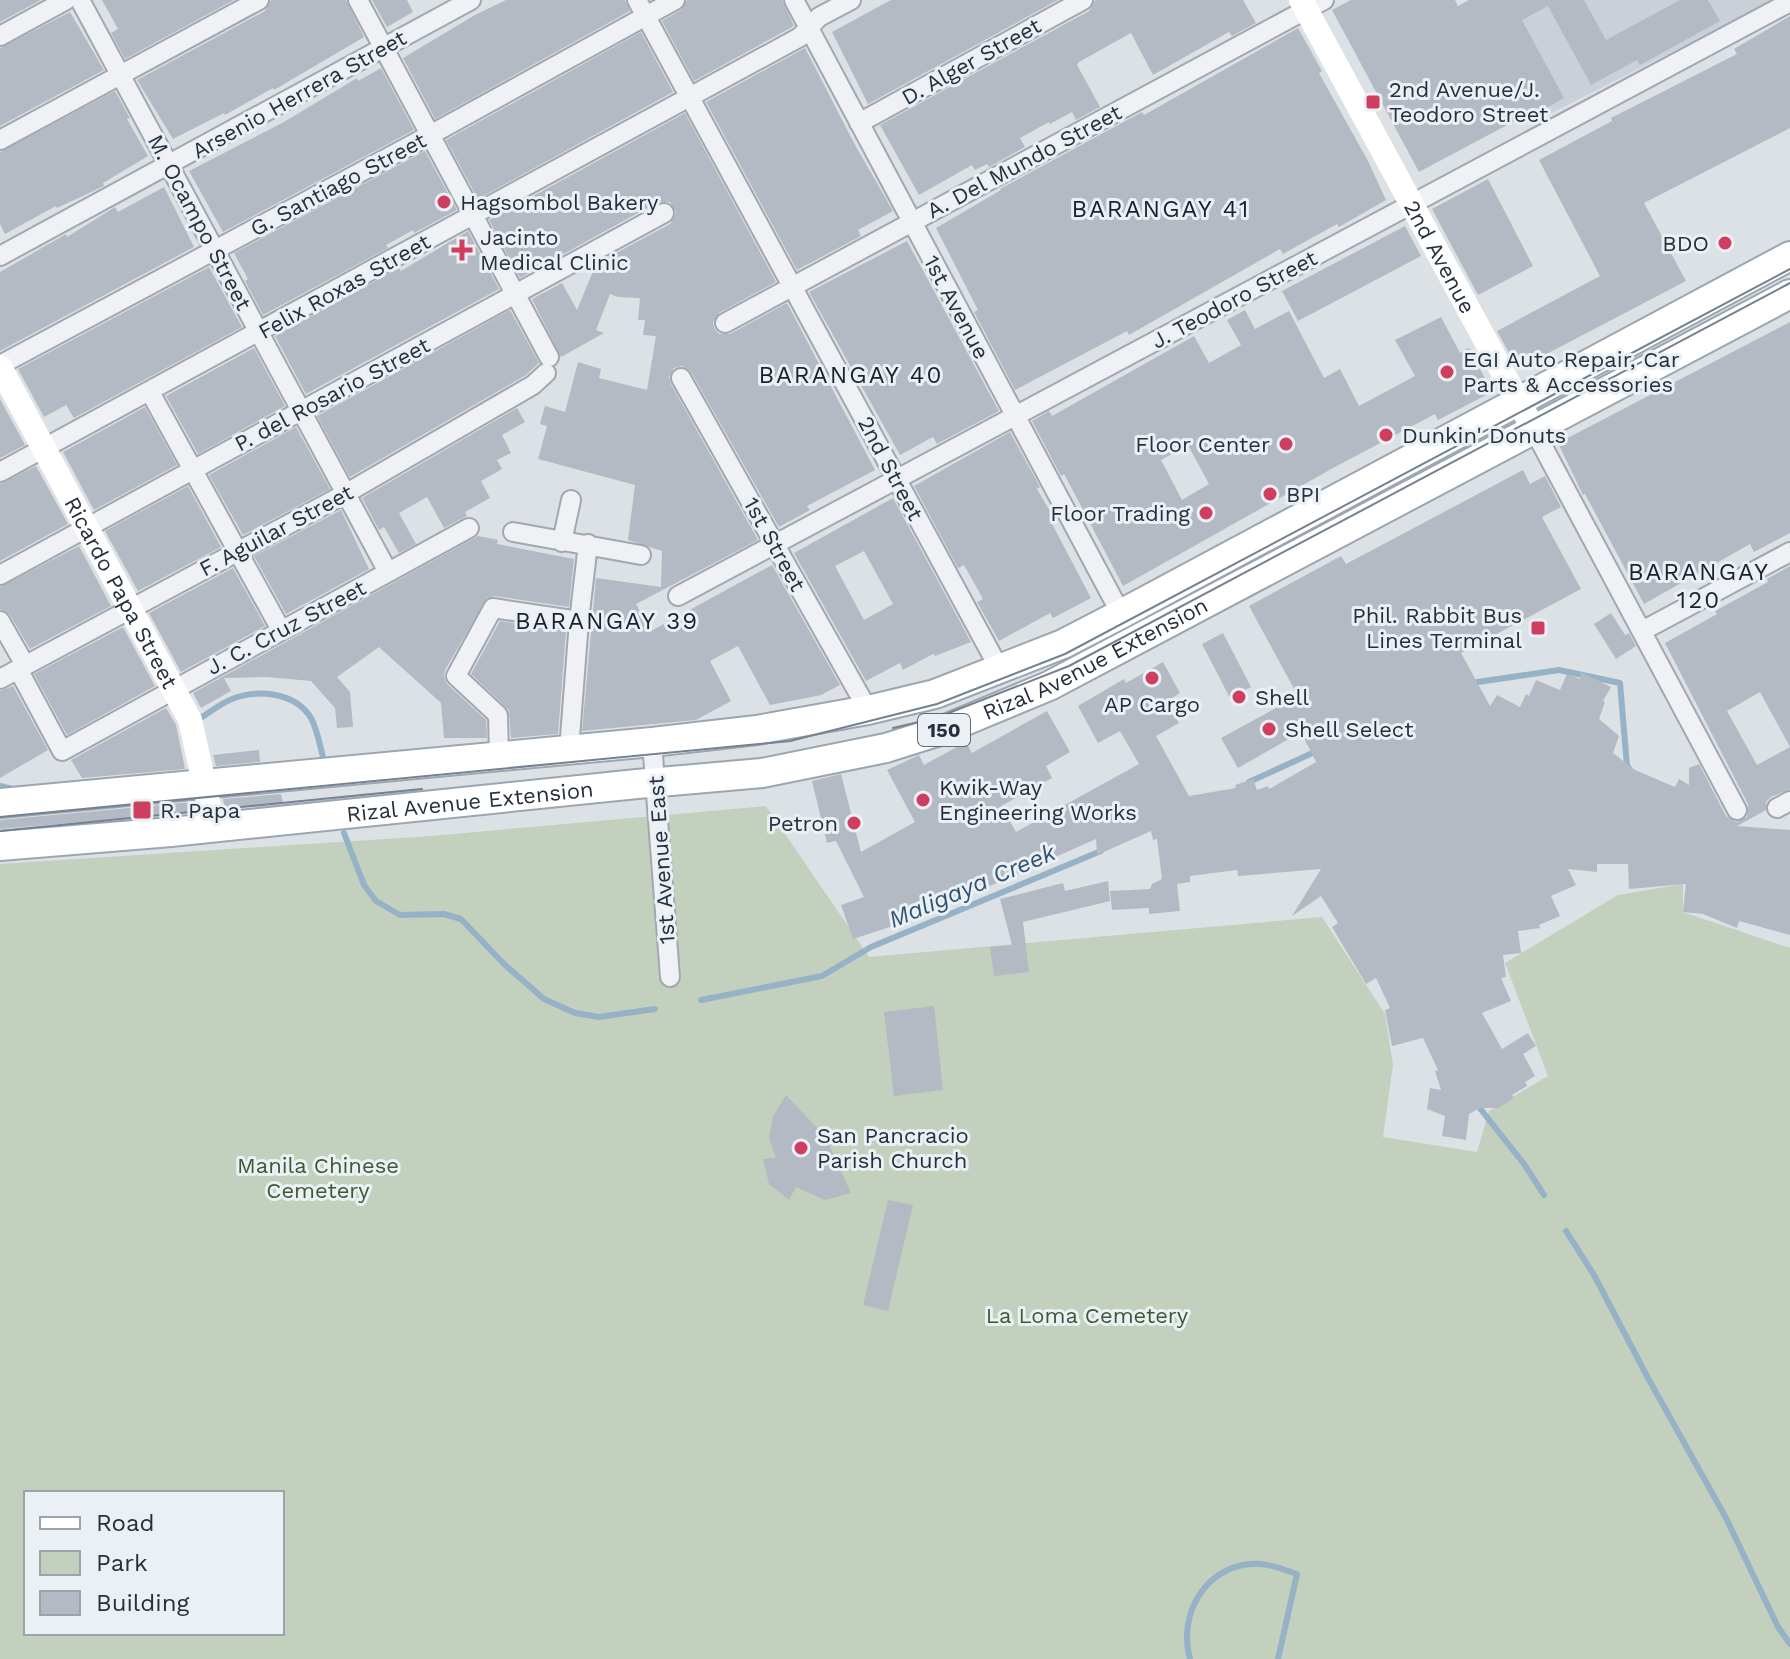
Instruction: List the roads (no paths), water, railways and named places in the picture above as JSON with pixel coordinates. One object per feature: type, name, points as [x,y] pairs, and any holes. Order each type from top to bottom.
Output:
[{"type":"main road","name":"Rizal Avenue Extension","points":[[0,803],[757,730],[868,710],[935,694],[1063,644],[1790,256]]},
{"type":"main road","name":"Rizal Avenue Extension","points":[[0,846],[214,828],[762,773],[900,743],[943,730],[1010,704],[1161,628],[1790,294]]},
{"type":"main road","points":[[1147,600],[1161,628]]},
{"type":"street","points":[[0,36],[66,0]]},
{"type":"street","name":"M. Ocampo Street","points":[[80,0],[388,572]]},
{"type":"street","points":[[0,140],[259,0]]},
{"type":"street","points":[[358,0],[516,295]]},
{"type":"street","name":"Arsenio Herrera Street","points":[[0,256],[471,0]]},
{"type":"street","name":"G. Santiago Street","points":[[0,366],[430,135],[642,8],[675,0]]},
{"type":"street","name":"1st Avenue","points":[[794,0],[1121,614]]},
{"type":"street","name":"Felix Roxas Street","points":[[0,472],[800,37],[819,17],[851,0]]},
{"type":"street","name":"D. Alger Street","points":[[859,123],[1083,0]]},
{"type":"street","name":"J. Teodoro Street","points":[[678,596],[1790,2]]},
{"type":"street","name":"2nd Avenue","points":[[1310,3],[1411,204],[1737,810]]},
{"type":"street","name":"A. Del Mundo Street","points":[[725,323],[1310,3]]},
{"type":"street","name":"2nd Street","points":[[642,8],[1000,670]]},
{"type":"street","name":"P. del Rosario Street","points":[[0,575],[664,213]]},
{"type":"street","name":"F. Aguilar Street","points":[[0,679],[345,494],[533,385],[548,365],[516,295]]},
{"type":"street","name":"Ricardo Papa Street","points":[[0,366],[190,720],[214,828]]},
{"type":"street","name":"1st Street","points":[[681,378],[868,710]]},
{"type":"street","points":[[150,392],[281,630]]},
{"type":"street","points":[[562,542],[571,500]]},
{"type":"street","name":"J. C. Cruz Street","points":[[22,667],[62,751],[469,528]]},
{"type":"street","points":[[513,532],[641,555]]},
{"type":"street","points":[[569,750],[588,544]]},
{"type":"street","points":[[1642,631],[1790,552]]},
{"type":"street","points":[[499,756],[498,715],[456,675],[492,608],[579,621]]},
{"type":"street","points":[[0,621],[22,667]]},
{"type":"street","name":"1st Avenue East","points":[[652,742],[670,977]]},
{"type":"waterway","name":"Maligaya Creek","points":[[1471,683],[1559,670],[1620,683],[1629,768]]},
{"type":"waterway","name":"Maligaya Creek","points":[[199,719],[223,703],[242,696],[264,694],[286,698],[304,709],[311,718],[324,761]]},
{"type":"waterway","name":"Maligaya Creek","points":[[1249,782],[1319,750]]},
{"type":"waterway","name":"Maligaya Creek","points":[[0,786],[13,789]]},
{"type":"waterway","name":"Maligaya Creek","points":[[344,833],[364,885],[376,901],[400,915],[444,914],[461,919],[504,964],[544,999],[575,1013],[599,1017],[655,1009]]},
{"type":"waterway","name":"Maligaya Creek","points":[[701,1000],[822,976],[871,947],[1101,851]]},
{"type":"waterway","points":[[1475,1102],[1524,1164],[1544,1195]]},
{"type":"waterway","points":[[1566,1231],[1594,1275],[1726,1518],[1778,1627],[1790,1644]]},
{"type":"waterway","points":[[1190,1659],[1188,1624],[1201,1593],[1212,1580],[1226,1571],[1242,1565],[1261,1564],[1297,1574],[1278,1659]]},
{"type":"tram line","points":[[0,817],[790,741],[937,704],[1065,654],[1790,269]]},
{"type":"tram line","points":[[893,728],[936,718],[1069,666],[1790,283]]},
{"type":"tram line","points":[[0,831],[422,789]]},
{"type":"place","name":"2nd Avenue/J. Teodoro Street","points":[[1373,102]]},
{"type":"place","name":"Hagsombol Bakery","points":[[444,202]]},
{"type":"place","name":"BDO","points":[[1725,243]]},
{"type":"place","name":"Jacinto Medical Clinic","points":[[462,250]]},
{"type":"place","name":"EGI Auto Repair, Car Parts & Accessories","points":[[1447,372]]},
{"type":"place","name":"Dunkin' Donuts","points":[[1386,435]]},
{"type":"place","name":"Floor Center","points":[[1286,444]]},
{"type":"place","name":"BPI","points":[[1270,494]]},
{"type":"place","name":"Floor Trading","points":[[1206,513]]},
{"type":"place","name":"Phil. Rabbit Bus Lines Terminal","points":[[1538,628]]},
{"type":"place","name":"AP Cargo","points":[[1152,678]]},
{"type":"place","name":"Shell","points":[[1239,697]]},
{"type":"place","name":"Shell Select","points":[[1269,729]]},
{"type":"place","name":"Kwik-Way Engineering Works","points":[[923,800]]},
{"type":"place","name":"R. Papa","points":[[142,810]]},
{"type":"place","name":"Petron","points":[[854,823]]},
{"type":"place","name":"San Pancracio Parish Church","points":[[801,1148]]},
{"type":"district","name":"BARANGAY 41","points":[[1161,209]]},
{"type":"district","name":"BARANGAY 40","points":[[851,375]]},
{"type":"district","name":"BARANGAY 120","points":[[1699,586]]},
{"type":"district","name":"BARANGAY 39","points":[[607,621]]},
{"type":"park label","name":"Manila Chinese Cemetery","points":[[318,1178]]},
{"type":"park label","name":"La Loma Cemetery","points":[[1087,1315]]}]
